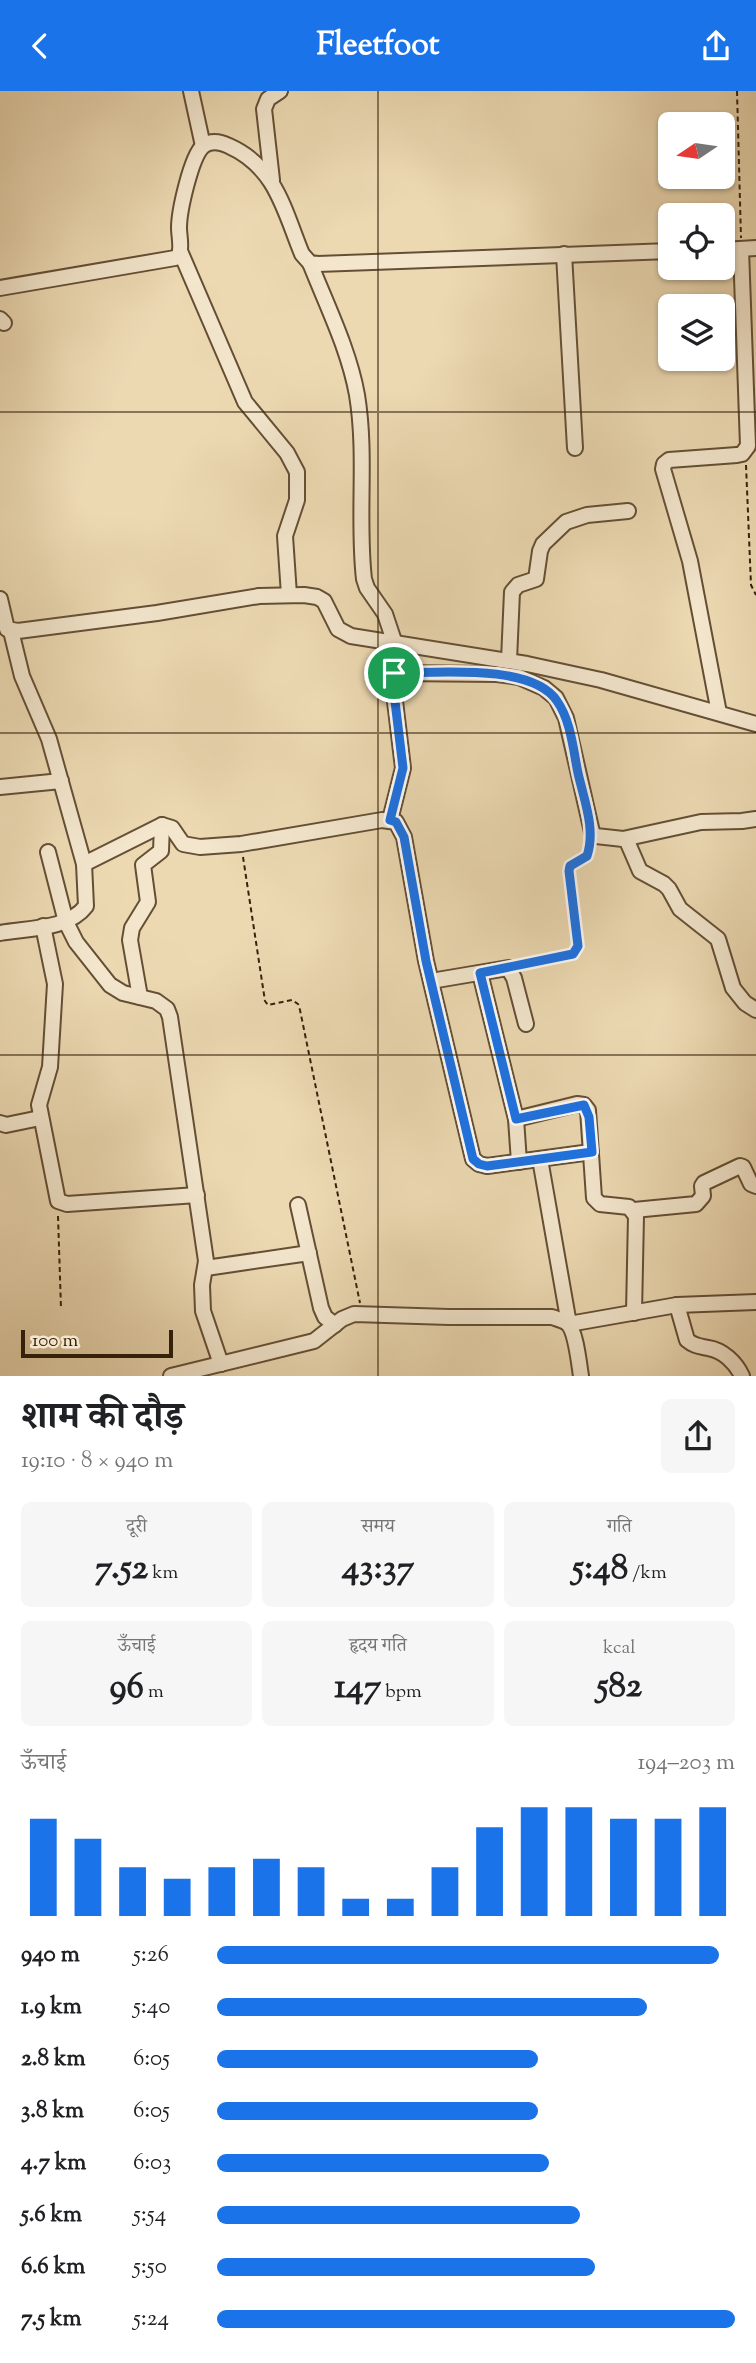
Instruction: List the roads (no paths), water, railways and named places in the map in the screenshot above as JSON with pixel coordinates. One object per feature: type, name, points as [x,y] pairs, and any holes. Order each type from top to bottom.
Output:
[{"type":"street","points":[[191,91],[203,146]]},
{"type":"street","points":[[281,91],[268,99],[264,109],[272,181],[302,254],[310,263],[346,356],[357,394],[365,579],[367,588],[388,621],[395,656],[394,693],[403,768],[390,820]]},
{"type":"street","points":[[272,181],[254,160],[240,151],[223,143],[211,142],[203,146],[197,156],[181,206],[180,251],[242,395],[287,453],[297,473],[297,500],[285,536],[289,595]]},
{"type":"street","points":[[719,713],[688,553],[663,469],[669,460],[737,455],[746,451],[749,249]]},
{"type":"street","points":[[0,288],[164,261],[175,258],[180,251]]},
{"type":"street","points":[[310,263],[658,251]]},
{"type":"street","points":[[564,254],[575,448]]},
{"type":"street","points":[[509,660],[512,592],[514,587],[536,579],[543,544],[566,522],[575,518],[628,511]]},
{"type":"street","points":[[6,630],[168,612],[259,596],[317,597],[329,606],[335,624],[343,633],[395,656],[519,677],[544,688],[556,698],[566,718],[592,832],[601,837],[623,839],[701,822],[756,819]]},
{"type":"street","points":[[0,599],[6,630],[22,676],[46,728],[84,863],[86,906],[79,915],[66,922],[0,933]]},
{"type":"street","points":[[395,656],[509,660],[601,680],[756,723]]},
{"type":"street","points":[[0,787],[61,781]]},
{"type":"street","points":[[84,863],[162,825],[172,828],[183,844],[191,847],[241,844],[390,820],[396,822],[404,837],[431,981],[473,1159],[487,1166],[592,1152]]},
{"type":"street","points":[[140,997],[130,933],[148,902],[143,865],[161,851],[162,825]]},
{"type":"street","points":[[623,839],[640,871],[664,884],[680,909],[718,939],[733,988],[745,1003],[756,1010]]},
{"type":"street","points":[[48,852],[66,922],[76,942],[110,985],[123,993],[162,1004],[170,1017],[206,1268],[202,1285],[202,1311],[221,1364]]},
{"type":"street","points":[[43,926],[55,984],[50,1067],[39,1105],[58,1201],[67,1204],[197,1195]]},
{"type":"street","points":[[431,981],[508,968],[514,978],[526,1024]]},
{"type":"street","points":[[480,973],[516,1119],[519,1162]]},
{"type":"street","points":[[516,1119],[584,1105],[589,1117],[596,1202],[620,1204],[634,1210],[696,1204],[703,1196],[704,1183],[740,1166],[751,1184],[756,1186]]},
{"type":"street","points":[[0,1123],[6,1125],[40,1118]]},
{"type":"street","points":[[540,1159],[569,1324],[581,1376]]},
{"type":"street","points":[[298,1205],[323,1313],[335,1325]]},
{"type":"street","points":[[634,1210],[637,1223],[634,1313]]},
{"type":"street","points":[[206,1268],[309,1253]]},
{"type":"street","points":[[171,1376],[306,1343],[321,1337],[347,1315],[552,1317],[569,1324],[677,1305],[756,1302]]},
{"type":"street","points":[[677,1305],[687,1340],[697,1347],[710,1348],[724,1355],[738,1367],[742,1376]]}]
